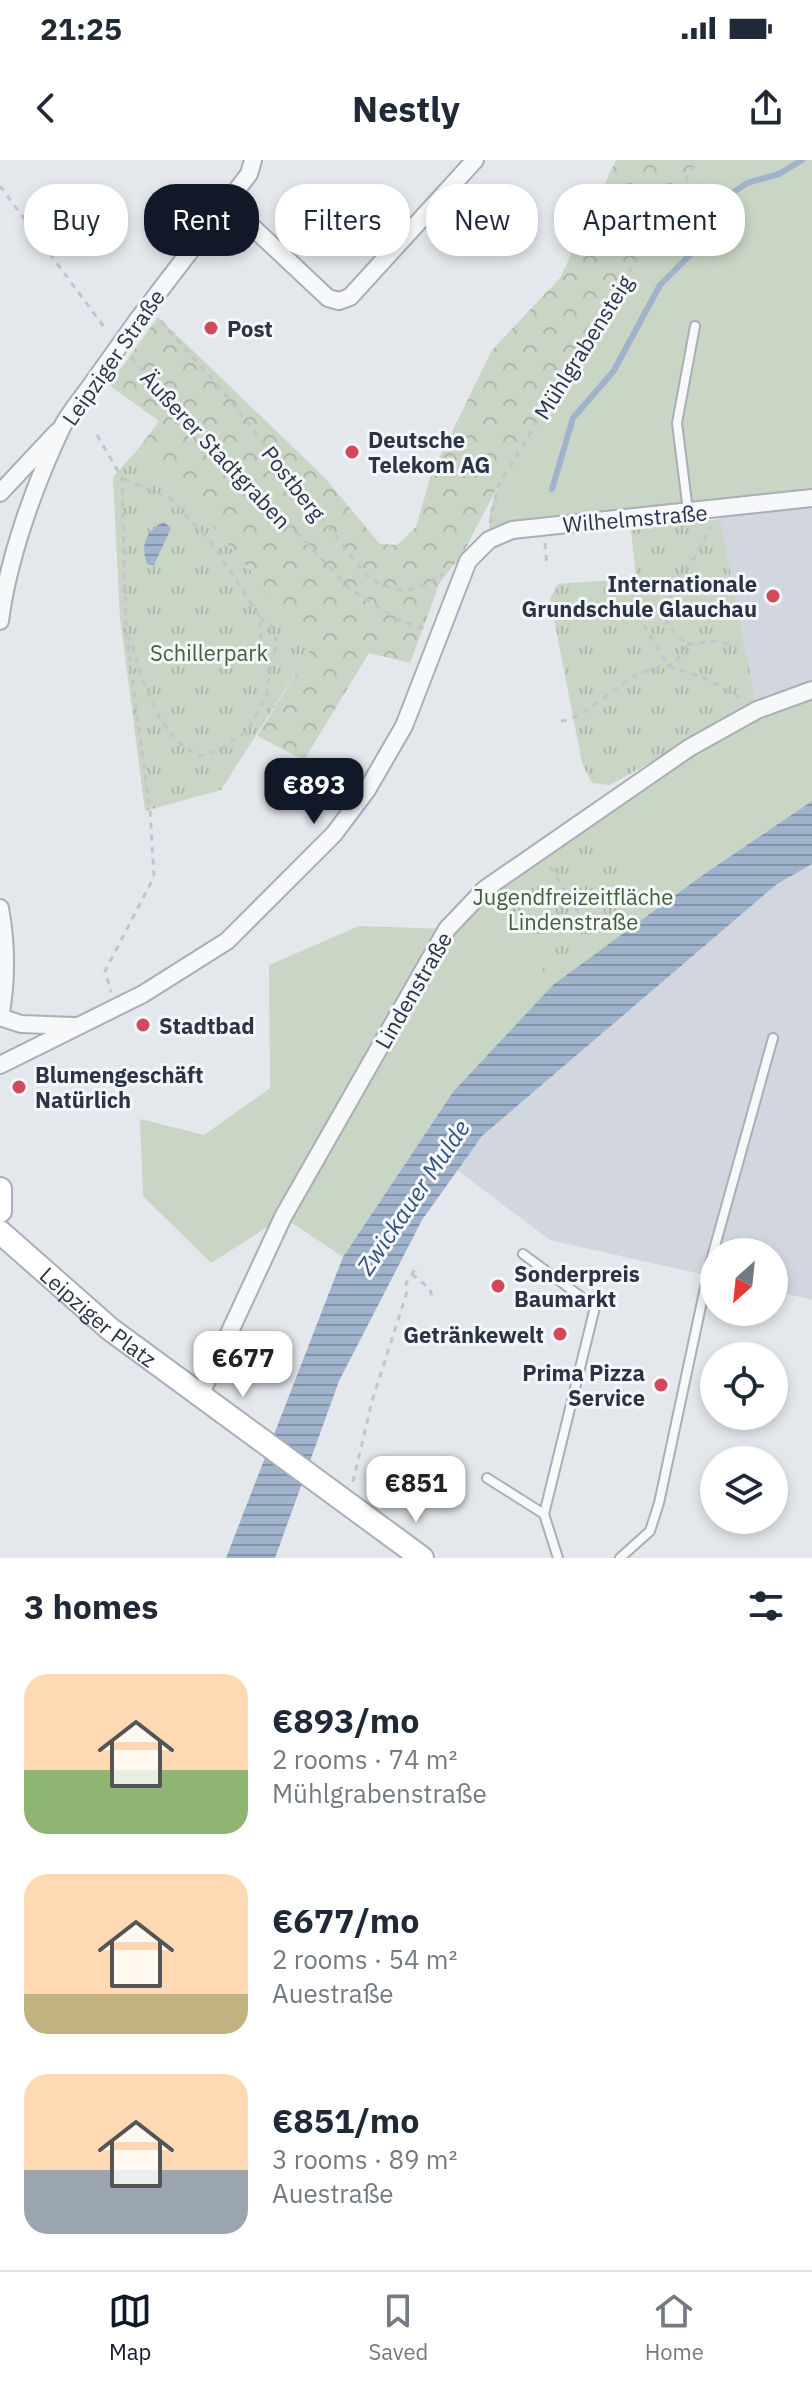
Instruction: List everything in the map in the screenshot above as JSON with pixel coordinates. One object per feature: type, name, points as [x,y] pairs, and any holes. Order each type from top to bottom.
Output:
[{"type":"street","name":"Leipziger Straße","points":[[241,184],[253,168],[253,160]]},
{"type":"street","points":[[259,233],[328,298],[339,301],[350,297],[475,160]]},
{"type":"street","name":"Leipziger Straße","points":[[0,621],[4,593],[19,539],[63,425],[186,256]]},
{"type":"street","points":[[0,493],[63,425]]},
{"type":"street","name":"Wilhelmstraße","points":[[468,561],[489,540],[512,530],[812,498]]},
{"type":"street","points":[[0,1065],[156,986],[227,941],[334,834],[367,790],[404,726],[468,561]]},
{"type":"street","name":"Lindenstraße","points":[[199,1398],[283,1217],[447,929],[485,889],[689,748],[753,713],[796,693],[812,690]]},
{"type":"street","points":[[0,908],[7,943],[0,1018],[21,1024],[80,1025]]},
{"type":"street","points":[[0,1189],[0,1211]]},
{"type":"street","name":"Leipziger Platz","points":[[0,1232],[110,1329],[199,1398],[422,1558]]},
{"type":"lane","points":[[688,513],[677,423],[695,326]]},
{"type":"lane","points":[[620,1558],[650,1531],[659,1503],[710,1264],[773,1038]]},
{"type":"lane","points":[[523,1254],[595,1307],[544,1514],[558,1558]]},
{"type":"lane","points":[[487,1478],[544,1514]]},
{"type":"path","name":"Mühlgrabensteig","points":[[489,540],[490,511],[498,486],[698,160]]},
{"type":"path","points":[[0,186],[109,334]]},
{"type":"path","name":"Postberg","points":[[143,312],[230,400],[366,575],[388,590],[406,590],[468,561]]},
{"type":"path","name":"Äußerer Stadtgraben","points":[[130,357],[351,590],[399,620],[438,634]]},
{"type":"path","points":[[97,435],[122,478],[126,631],[150,811],[154,877],[105,971],[116,1007]]},
{"type":"path","points":[[122,478],[170,498],[211,542],[260,617],[274,628],[278,647],[271,662],[267,695],[247,731],[220,750],[199,756],[177,744],[161,724],[126,631]]},
{"type":"path","points":[[710,511],[711,530],[676,580],[663,617],[667,628],[687,644],[718,641],[737,647]]},
{"type":"path","points":[[543,527],[547,567]]},
{"type":"path","points":[[643,592],[676,580]]},
{"type":"path","points":[[637,615],[669,666],[741,697],[753,713]]},
{"type":"path","points":[[260,617],[261,649],[271,662]]},
{"type":"path","points":[[561,721],[573,720],[613,689],[641,673],[669,666],[682,655],[687,644]]},
{"type":"path","points":[[539,850],[584,921]]},
{"type":"path","points":[[348,1502],[372,1401],[407,1292],[406,1283],[418,1265]]},
{"type":"path","points":[[412,1274],[430,1289],[433,1301]]},
{"type":"shaded area","name":"Internationale Grundschule Glauchau","points":[[812,498],[812,690],[757,710],[718,510]]},
{"type":"shaded area","points":[[812,864],[812,1300],[788,1294],[788,1238],[700,1238],[700,1274],[550,1240],[457,1170],[482,1136],[778,883]]},
{"type":"green space","points":[[616,160],[698,160],[683,184],[605,184]]},
{"type":"green space","points":[[698,160],[812,160],[812,498],[489,540],[490,511],[498,486],[639,256],[745,256],[745,184],[683,184]]},
{"type":"green space","points":[[570,256],[639,256],[498,486],[462,555],[440,582],[410,663],[369,653],[304,760],[257,736],[309,652],[312,639],[300,629],[180,488],[138,449],[159,421],[109,385],[158,317],[324,477],[380,544],[397,545],[416,527],[431,475],[492,350],[560,278]]},
{"type":"green space","name":"Schillerpark","points":[[138,449],[180,488],[300,629],[313,639],[309,652],[221,790],[145,811],[120,617],[113,477]]},
{"type":"green space","points":[[720,519],[756,704],[610,785],[592,783],[582,763],[550,598],[558,584],[636,578],[631,530]]},
{"type":"green space","points":[[812,690],[812,801],[707,872],[652,914],[453,1092],[343,1257],[283,1217],[211,1263],[143,1196],[140,1119],[204,1135],[270,1088],[269,965],[359,926],[447,929],[485,889],[689,748]]},
{"type":"green space","name":"Jugendfreizeitfläche Lindenstraße","points":[[593,832],[652,914],[553,985],[494,904]]},
{"type":"water","points":[[164,522],[171,528],[154,565],[147,564],[144,551],[146,539],[153,529]]},
{"type":"water","name":"Zwickauer Mulde","points":[[812,801],[812,864],[777,884],[482,1136],[422,1220],[339,1381],[275,1558],[226,1558],[343,1257],[453,1092],[553,985],[707,872]]},
{"type":"waterway","points":[[552,489],[573,418],[613,372],[660,285],[713,232],[731,194],[747,183],[779,174],[802,160]]},
{"type":"place","name":"Post","points":[[211,328]]},
{"type":"place","name":"Deutsche Telekom AG","points":[[352,452]]},
{"type":"place","name":"Internationale Grundschule Glauchau","points":[[773,596]]},
{"type":"place","name":"Stadtbad","points":[[143,1025]]},
{"type":"place","name":"Blumengeschäft Natürlich","points":[[19,1087]]},
{"type":"place","name":"Sonderpreis Baumarkt","points":[[498,1286]]},
{"type":"place","name":"Getränkewelt","points":[[560,1334]]},
{"type":"place","name":"Prima Pizza Service","points":[[661,1385]]}]
